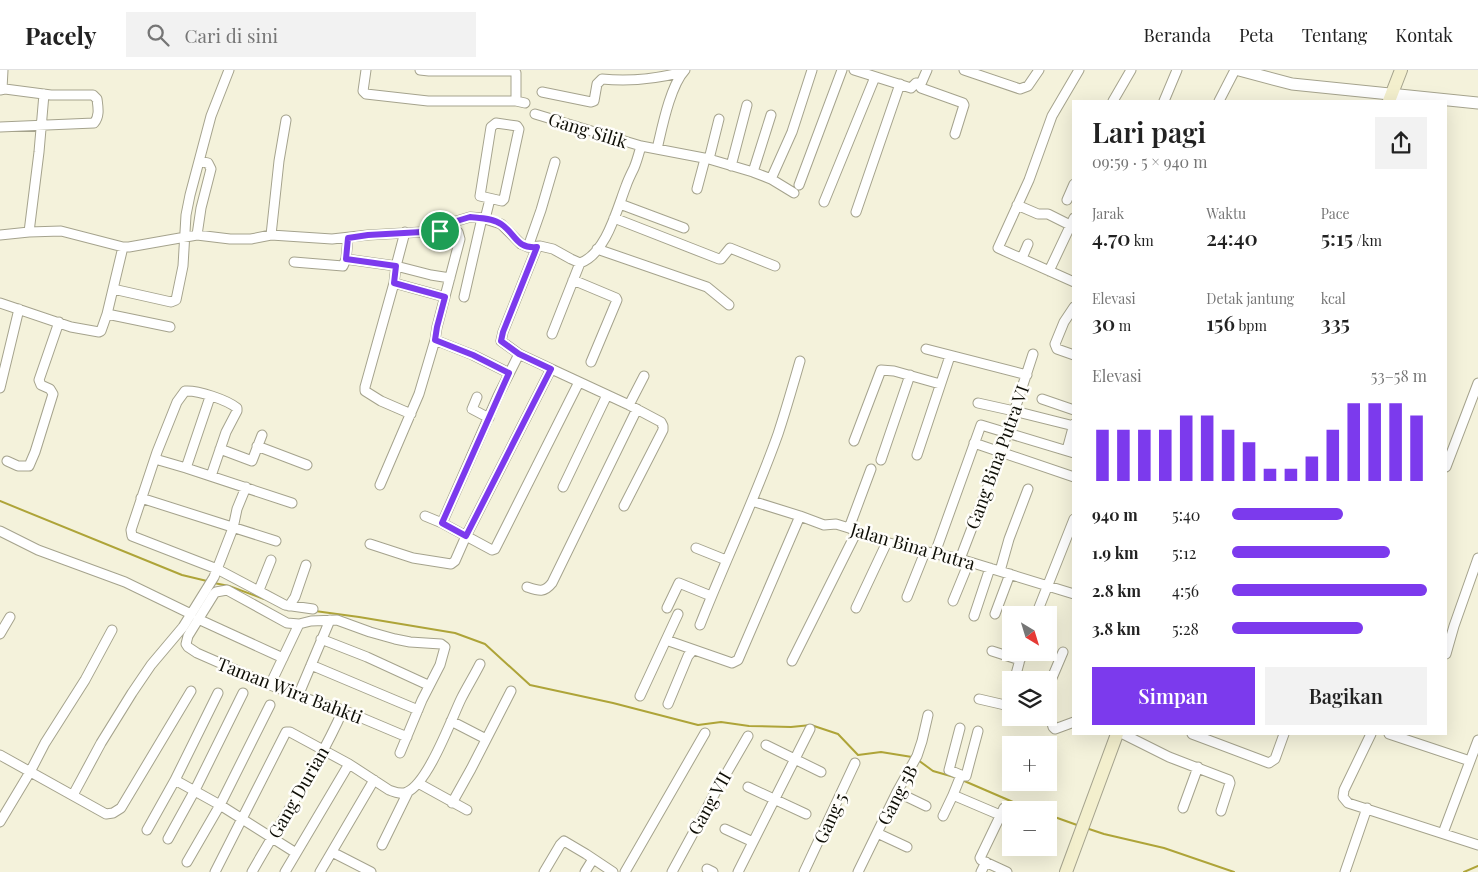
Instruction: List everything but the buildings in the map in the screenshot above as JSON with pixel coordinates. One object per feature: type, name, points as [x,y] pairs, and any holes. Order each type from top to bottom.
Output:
[{"type":"main road","points":[[1391,97],[1402,70]]},
{"type":"main road","points":[[1066,872],[1117,735]]},
{"type":"street","points":[[0,127],[94,123],[98,115],[97,99],[92,94],[44,94],[1,90],[3,70]]},
{"type":"street","points":[[113,289],[171,302],[176,300],[183,266],[187,207],[211,116],[228,70]]},
{"type":"street","points":[[366,70],[363,91],[366,94],[428,101],[521,102],[516,73],[513,71],[420,70]]},
{"type":"street","points":[[771,179],[792,132],[812,70]]},
{"type":"street","points":[[799,185],[842,70]]},
{"type":"street","points":[[854,70],[910,88],[916,83],[920,84]]},
{"type":"street","points":[[920,84],[927,70]]},
{"type":"street","points":[[964,70],[1020,89],[1028,86],[1039,70]]},
{"type":"street","points":[[1072,281],[998,248],[1029,180],[1052,116],[1078,70]]},
{"type":"street","points":[[1114,100],[1131,70]]},
{"type":"street","points":[[1164,100],[1177,70]]},
{"type":"street","points":[[1220,100],[1237,70],[1256,72],[1292,84],[1391,97],[1443,100]]},
{"type":"street","points":[[542,92],[591,102],[595,99],[596,84],[602,79],[622,81],[646,79],[684,71]]},
{"type":"street","points":[[657,149],[670,100],[684,71]]},
{"type":"street","points":[[824,202],[875,77]]},
{"type":"street","points":[[856,212],[900,84]]},
{"type":"street","points":[[920,84],[921,88],[963,103],[964,105],[954,134]]},
{"type":"street","points":[[29,232],[44,94]]},
{"type":"street","points":[[1447,100],[1478,102]]},
{"type":"street","points":[[731,166],[747,105]]},
{"type":"street","name":"Gang Silik","points":[[535,114],[641,146],[707,159],[753,172],[771,179],[794,193]]},
{"type":"street","points":[[753,172],[771,115]]},
{"type":"street","points":[[271,235],[279,161],[286,120]]},
{"type":"street","points":[[697,189],[719,120]]},
{"type":"street","points":[[496,124],[517,126],[519,129],[504,199],[502,201],[490,199],[480,196],[479,192],[491,127],[496,124]]},
{"type":"street","points":[[0,235],[61,231],[122,247],[197,235],[230,239],[251,239],[271,235],[332,239],[405,232],[440,231],[448,225],[470,217],[484,218],[501,224],[521,244],[553,249],[580,263],[588,260],[597,250],[614,218],[641,146]]},
{"type":"street","points":[[197,235],[211,169],[208,163],[199,161]]},
{"type":"street","points":[[555,162],[541,210],[533,247],[501,341],[519,354],[661,422],[663,430],[624,506]]},
{"type":"street","points":[[1067,200],[1072,189]]},
{"type":"street","points":[[464,297],[490,199]]},
{"type":"street","points":[[620,204],[684,228]]},
{"type":"street","points":[[1017,205],[1038,214],[1048,214],[1072,221],[1048,271]]},
{"type":"street","points":[[614,218],[721,259],[730,248],[775,266]]},
{"type":"street","points":[[380,485],[419,394],[435,340],[460,239],[458,232],[448,225]]},
{"type":"street","points":[[405,232],[396,266],[394,283],[365,390],[373,397],[410,414]]},
{"type":"street","points":[[294,262],[343,266],[346,259],[348,238]]},
{"type":"street","points":[[1022,258],[1028,244]]},
{"type":"street","points":[[0,303],[71,327],[99,332],[107,314],[122,247]]},
{"type":"street","points":[[597,250],[707,287],[729,305]]},
{"type":"street","points":[[346,259],[396,266],[450,278]]},
{"type":"street","points":[[552,334],[580,263]]},
{"type":"street","points":[[573,280],[616,298],[591,362]]},
{"type":"street","points":[[394,283],[445,297]]},
{"type":"street","points":[[0,388],[3,362],[19,309]]},
{"type":"street","points":[[1072,310],[1064,322],[1055,344],[1059,350],[1072,354]]},
{"type":"street","points":[[107,314],[170,327]]},
{"type":"street","points":[[7,461],[18,466],[29,466],[35,452],[53,394],[50,389],[41,385],[39,380],[59,322]]},
{"type":"street","points":[[1064,322],[1072,325]]},
{"type":"street","points":[[435,340],[473,355],[509,373]]},
{"type":"street","points":[[926,349],[1027,375]]},
{"type":"street","points":[[442,523],[519,354]]},
{"type":"street","name":"Gang Bina Putra VI","points":[[960,559],[1002,452],[1033,354]]},
{"type":"street","points":[[917,455],[950,356]]},
{"type":"street","points":[[700,624],[752,501],[777,434],[800,361]]},
{"type":"street","points":[[370,544],[413,558],[451,564],[455,561],[551,369]]},
{"type":"street","points":[[854,441],[881,370],[894,371],[940,384]]},
{"type":"street","points":[[881,460],[910,375]]},
{"type":"street","points":[[527,587],[544,590],[552,583],[633,407],[644,376]]},
{"type":"street","points":[[424,516],[442,523],[492,550],[498,547],[579,382]]},
{"type":"street","points":[[1447,464],[1478,383]]},
{"type":"street","points":[[211,476],[226,432],[237,408],[210,396],[187,390],[183,392],[177,402],[155,459],[131,530],[132,536],[259,590],[285,605],[313,609]]},
{"type":"street","points":[[563,486],[607,395]]},
{"type":"street","points":[[186,468],[210,396]]},
{"type":"street","points":[[477,397],[472,409],[489,418]]},
{"type":"street","points":[[1042,399],[1072,409]]},
{"type":"street","points":[[978,403],[1072,424]]},
{"type":"street","points":[[907,597],[930,553],[981,425],[1070,452],[1072,438]]},
{"type":"street","points":[[220,449],[252,461],[262,435]]},
{"type":"street","points":[[974,443],[1072,476]]},
{"type":"street","points":[[257,446],[307,465]]},
{"type":"street","points":[[155,459],[292,503]]},
{"type":"street","points":[[792,661],[853,529],[871,469]]},
{"type":"street","points":[[73,795],[101,743],[143,675],[178,633],[195,616],[216,573],[246,487]]},
{"type":"street","points":[[1000,571],[1009,539],[1028,489]]},
{"type":"street","points":[[141,498],[276,541]]},
{"type":"street","name":"Jalan Bina Putra","points":[[752,501],[824,525],[836,524],[853,529],[872,538],[960,559],[1072,593]]},
{"type":"street","points":[[666,640],[732,663],[738,660],[800,516]]},
{"type":"street","points":[[1040,606],[1072,524]]},
{"type":"street","points":[[1,534],[124,582],[283,658]]},
{"type":"street","points":[[856,608],[887,542]]},
{"type":"street","points":[[696,548],[726,560]]},
{"type":"street","points":[[1447,650],[1478,558]]},
{"type":"street","points":[[259,590],[271,560]]},
{"type":"street","points":[[953,601],[969,562]]},
{"type":"street","points":[[289,606],[295,596],[306,565]]},
{"type":"street","points":[[974,616],[990,568]]},
{"type":"street","points":[[994,614],[1010,574]]},
{"type":"street","points":[[667,608],[679,583],[711,596]]},
{"type":"street","name":"Taman Wira Bahkti","points":[[400,753],[407,737],[428,685],[443,656],[444,645],[432,642],[410,642],[370,632],[337,620],[311,621],[299,624],[282,622],[227,590],[216,592],[195,616],[186,640],[188,646],[204,656],[270,685],[344,710],[407,737]]},
{"type":"street","points":[[640,696],[678,614]]},
{"type":"street","points":[[0,634],[10,617]]},
{"type":"street","points":[[298,696],[330,620]]},
{"type":"street","points":[[270,685],[299,624]]},
{"type":"street","points":[[0,822],[45,743],[98,659],[112,630]]},
{"type":"street","points":[[321,640],[367,657],[428,685]]},
{"type":"street","points":[[668,704],[688,656],[693,650]]},
{"type":"street","points":[[992,650],[1002,652]]},
{"type":"street","points":[[1055,671],[1063,652]]},
{"type":"street","points":[[382,845],[408,792],[418,783],[431,762],[480,664]]},
{"type":"street","points":[[311,665],[418,710]]},
{"type":"street","points":[[0,754],[106,814],[113,813],[121,808],[191,691]]},
{"type":"street","points":[[452,803],[511,691]]},
{"type":"street","points":[[147,830],[175,780],[218,694]]},
{"type":"street","points":[[168,839],[243,694]]},
{"type":"street","points":[[979,699],[1002,704]]},
{"type":"street","points":[[187,862],[220,805],[270,705]]},
{"type":"street","name":"Gang Durian","points":[[252,872],[296,799],[344,710]]},
{"type":"street","name":"Gang 5B","points":[[858,872],[915,759],[922,741],[928,715]]},
{"type":"street","points":[[451,722],[486,739]]},
{"type":"street","points":[[1052,726],[1055,729],[1072,723]]},
{"type":"street","points":[[960,728],[949,770],[966,776],[978,731]]},
{"type":"street","points":[[738,872],[810,729]]},
{"type":"street","points":[[215,872],[286,732],[290,732],[324,749],[389,790],[400,794],[408,792]]},
{"type":"street","points":[[625,872],[705,733]]},
{"type":"street","points":[[1125,735],[1169,757],[1230,781],[1221,811]]},
{"type":"street","points":[[1195,735],[1268,763],[1275,759],[1284,735]]},
{"type":"street","points":[[1371,735],[1343,794],[1348,803],[1478,845]]},
{"type":"street","points":[[1396,735],[1415,738],[1470,761]]},
{"type":"street","name":"Gang VII","points":[[672,872],[719,784],[748,736]]},
{"type":"street","points":[[1443,833],[1478,740]]},
{"type":"street","points":[[766,745],[821,772]]},
{"type":"street","name":"Gang 5","points":[[804,872],[855,763]]},
{"type":"street","points":[[285,872],[349,764]]},
{"type":"street","points":[[1183,808],[1198,767]]},
{"type":"street","points":[[943,816],[961,775]]},
{"type":"street","points":[[175,780],[220,805],[296,853]]},
{"type":"street","points":[[320,872],[374,780]]},
{"type":"street","points":[[418,783],[467,810]]},
{"type":"street","points":[[748,787],[806,814]]},
{"type":"street","points":[[897,792],[926,806]]},
{"type":"street","points":[[953,795],[1002,812],[980,857],[981,860],[1007,872]]},
{"type":"street","points":[[1345,872],[1367,808]]},
{"type":"street","points":[[725,829],[753,842]]},
{"type":"street","points":[[877,833],[907,847]]},
{"type":"street","points":[[544,872],[564,841],[613,872]]},
{"type":"street","points":[[332,852],[371,872]]},
{"type":"street","points":[[585,872],[594,859]]},
{"type":"street","points":[[981,872],[986,862]]},
{"type":"waterway","points":[[0,501],[182,575],[207,581]]},
{"type":"waterway","points":[[214,583],[229,586],[264,599]]},
{"type":"waterway","points":[[315,611],[455,633],[485,644],[530,685],[613,703],[698,725],[721,722],[749,726],[791,727],[811,725],[838,734],[858,755],[881,752],[912,757]]},
{"type":"waterway","points":[[918,760],[933,771],[954,777]]},
{"type":"waterway","points":[[962,780],[1011,801]]},
{"type":"waterway","points":[[1057,818],[1077,825]]},
{"type":"waterway","points":[[1086,828],[1164,848],[1234,872]]},
{"type":"waterway","points":[[1464,872],[1478,866]]},
{"type":"route","points":[[470,217],[482,218],[501,224],[521,244],[528,247],[537,247],[501,341],[519,354],[551,369],[466,536],[442,523],[509,373],[473,355],[435,340],[445,297],[394,283],[396,266],[346,259],[348,238],[405,232],[440,231],[450,223],[470,217]]}]
